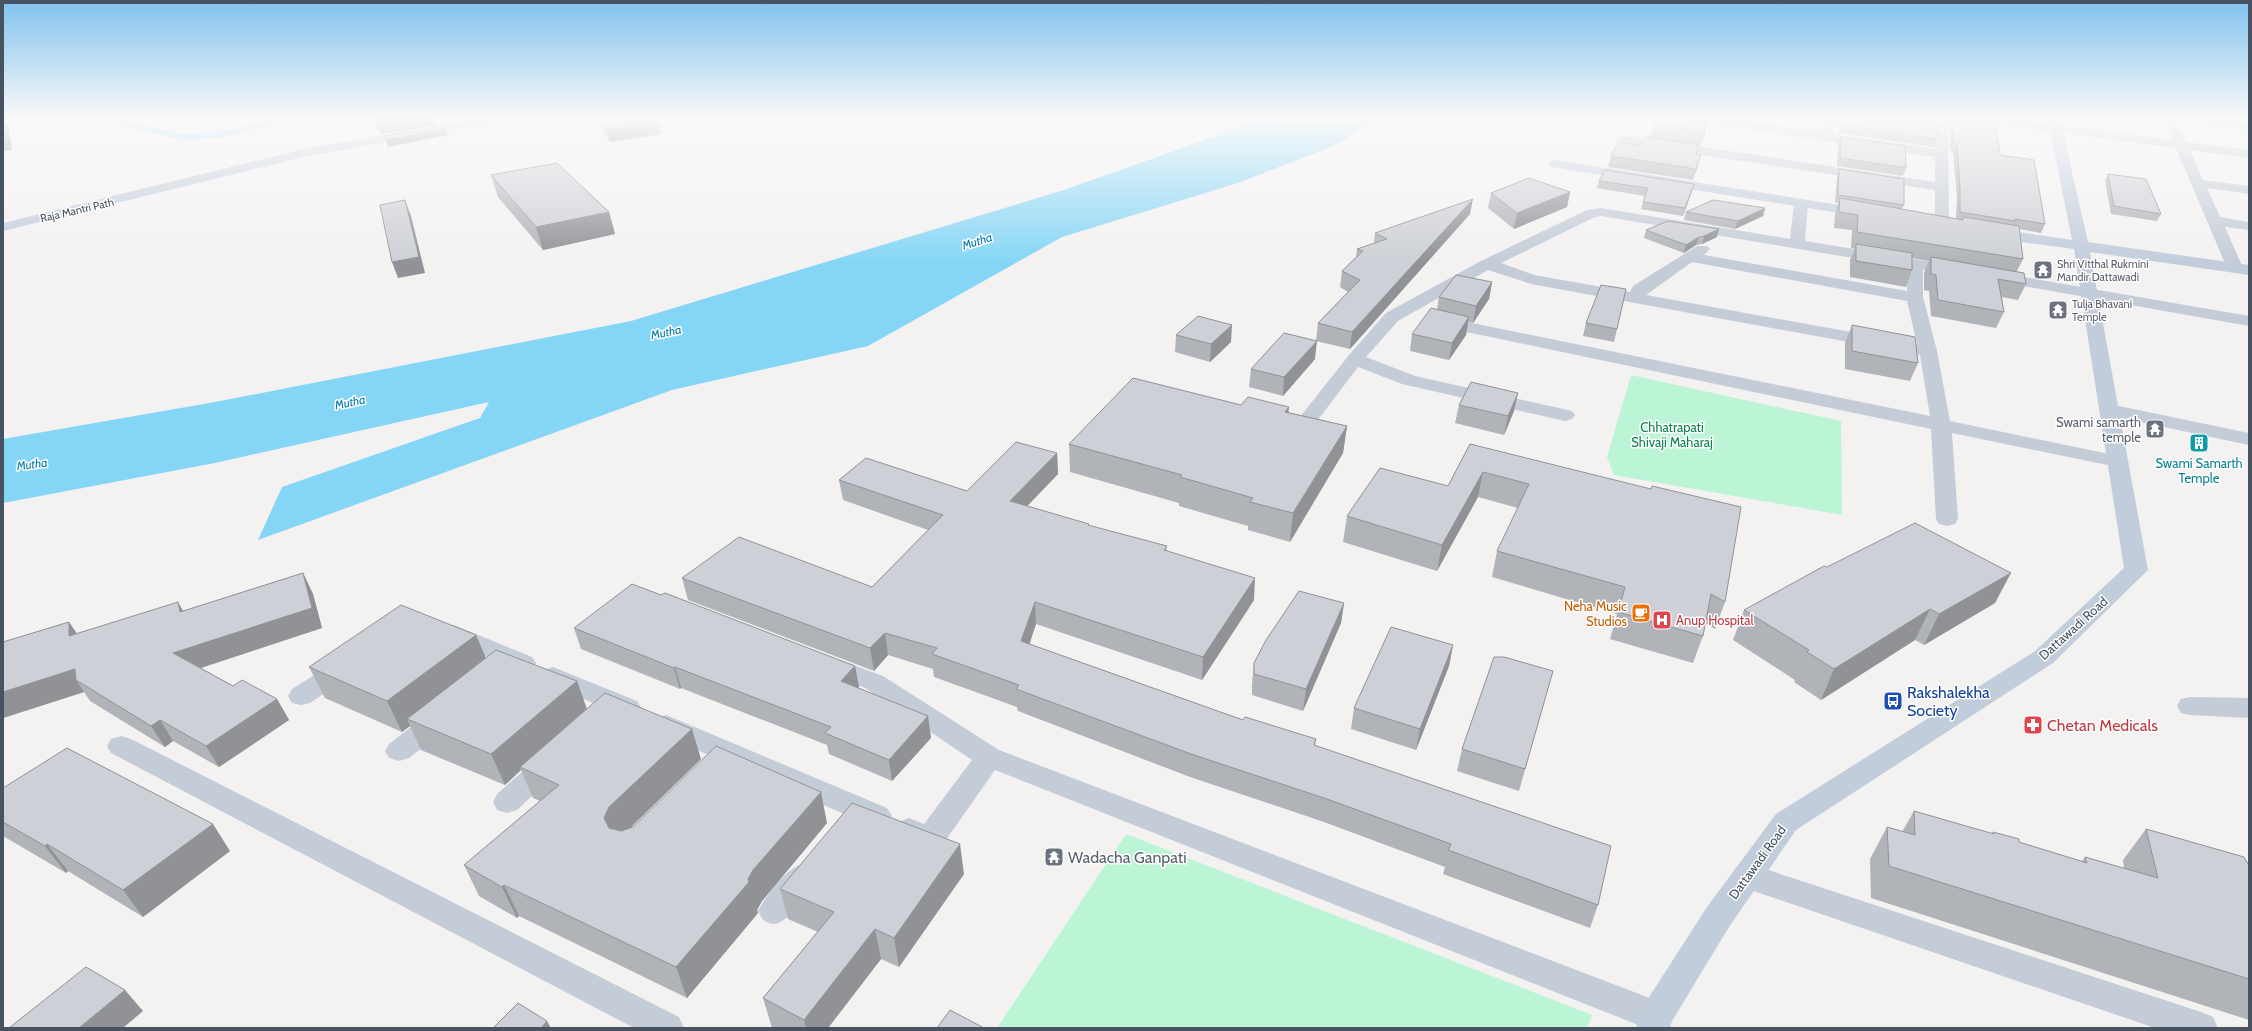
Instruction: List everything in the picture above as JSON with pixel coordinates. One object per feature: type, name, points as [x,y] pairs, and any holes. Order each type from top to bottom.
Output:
[{"type":"street","name":"Raja Mantri Path","points":[[3,216],[195,167]]},
{"type":"street","name":"Raja Mantri Path","points":[[3,227],[247,167]]},
{"type":"street","points":[[1576,167],[1879,215]]},
{"type":"street","points":[[1810,167],[1942,187]]},
{"type":"street","points":[[1942,167],[1942,225]]},
{"type":"street","name":"Dattawadi Road","points":[[1654,1022],[1718,917],[1786,822],[2044,657],[2136,570],[2081,247],[2064,167]]},
{"type":"street","points":[[2191,167],[2215,221],[2242,269]]},
{"type":"street","points":[[2198,183],[2249,190]]},
{"type":"street","points":[[1797,244],[1801,203]]},
{"type":"street","points":[[1310,417],[1356,359],[1392,317],[1487,264],[1592,213],[1601,212],[1728,232],[2249,321]]},
{"type":"street","points":[[2215,221],[2249,226]]},
{"type":"street","points":[[1926,223],[1957,228]]},
{"type":"street","points":[[1981,231],[2081,247],[2242,269]]},
{"type":"street","points":[[1636,299],[1639,290],[1728,232]]},
{"type":"street","points":[[1690,257],[1915,297]]},
{"type":"street","points":[[1487,264],[1530,279],[1928,350]]},
{"type":"street","points":[[1915,264],[1915,297],[1928,350],[1941,424],[1947,519]]},
{"type":"street","points":[[1405,310],[1441,323],[2117,461]]},
{"type":"street","points":[[1356,359],[1409,380],[1565,415]]},
{"type":"street","points":[[2109,410],[2249,439]]},
{"type":"street","points":[[433,624],[507,667],[617,703],[930,839],[989,757]]},
{"type":"street","points":[[301,696],[367,653]]},
{"type":"street","points":[[802,654],[874,682],[989,757],[1654,1022]]},
{"type":"street","points":[[399,751],[460,703]]},
{"type":"street","points":[[594,724],[617,703]]},
{"type":"street","points":[[2190,706],[2249,708]]},
{"type":"street","points":[[121,746],[668,1028]]},
{"type":"street","points":[[507,802],[565,750]]},
{"type":"street","points":[[708,773],[729,752]]},
{"type":"street","points":[[839,832],[858,808]]},
{"type":"street","points":[[774,911],[819,857]]},
{"type":"street","points":[[1747,876],[2201,1028]]},
{"type":"green space","name":"Chhatrapati Shivaji Maharaj","points":[[1631,375],[1841,421],[1842,515],[1614,475],[1607,457]]},
{"type":"green space","points":[[1126,834],[1592,1015],[1587,1028],[997,1028]]},
{"type":"water","name":"Mutha","points":[[1128,167],[1279,167],[1238,183],[1062,237],[868,346],[672,390],[258,540],[282,487],[480,418],[489,402],[215,463],[3,503],[3,439],[215,402],[631,321],[1064,190]]},
{"type":"building","points":[[534,167],[561,167],[609,212],[536,227],[491,175]]},
{"type":"building","points":[[1684,167],[1697,167],[1696,169]]},
{"type":"building","points":[[1959,167],[2035,167],[2045,224],[2015,219],[2015,221],[1960,212]]},
{"type":"building","points":[[1839,169],[1904,179],[1904,205],[1838,195]]},
{"type":"building","points":[[1605,170],[1694,184],[1685,208],[1643,202],[1648,188],[1599,181]]},
{"type":"building","points":[[2108,174],[2146,179],[2161,214],[2114,206]]},
{"type":"building","points":[[1529,178],[1570,192],[1517,213],[1491,193]]},
{"type":"building","points":[[1840,198],[1963,220],[1963,217],[2019,226],[2023,259],[1857,232],[1858,215],[1839,212]]},
{"type":"building","points":[[1473,199],[1352,332],[1318,323],[1360,280],[1342,271],[1363,251],[1357,249],[1387,239],[1375,233]]},
{"type":"building","points":[[405,200],[419,257],[392,262],[380,205]]},
{"type":"building","points":[[1713,200],[1765,208],[1738,221],[1686,212]]},
{"type":"building","points":[[1668,221],[1719,229],[1699,237],[1686,245],[1646,230]]},
{"type":"building","points":[[1856,244],[1912,253],[1912,270],[1856,261]]},
{"type":"building","points":[[1931,257],[2024,273],[2026,284],[1998,279],[2004,312],[1938,300],[1936,275],[1931,274]]},
{"type":"building","points":[[1456,275],[1492,282],[1476,306],[1439,297]]},
{"type":"building","points":[[1601,285],[1626,289],[1617,329],[1586,323]]},
{"type":"building","points":[[1431,308],[1469,317],[1452,343],[1412,334]]},
{"type":"building","points":[[1198,316],[1232,325],[1211,344],[1176,335]]},
{"type":"building","points":[[1852,325],[1915,337],[1918,363],[1852,351]]},
{"type":"building","points":[[1284,333],[1317,341],[1284,377],[1251,369]]},
{"type":"building","points":[[1133,378],[1241,405],[1248,397],[1289,407],[1285,412],[1347,426],[1293,513],[1250,502],[1253,498],[1180,477],[1182,475],[1069,444]]},
{"type":"building","points":[[1471,382],[1518,393],[1508,416],[1459,405]]},
{"type":"building","points":[[1016,442],[1057,453],[1010,501],[1089,524],[1088,525],[1167,546],[1164,550],[1255,578],[1203,657],[1035,602],[1021,641],[1243,720],[1245,717],[1316,739],[1314,745],[1611,846],[1598,905],[1448,850],[1451,844],[1327,799],[1191,754],[1016,689],[1019,685],[932,654],[937,648],[885,633],[870,648],[682,578],[739,537],[872,587],[943,515],[839,480],[866,458],[967,491]]},
{"type":"building","points":[[1470,444],[1651,489],[1652,486],[1741,507],[1725,602],[1711,594],[1703,636],[1618,612],[1625,587],[1497,551],[1529,484],[1483,472],[1442,545],[1347,516],[1380,468],[1448,486]]},
{"type":"building","points":[[1915,523],[2011,573],[1939,614],[1930,609],[1834,669],[1807,652],[1809,650],[1744,610],[1824,566],[1827,567]]},
{"type":"building","points":[[303,573],[312,608],[173,653],[233,686],[242,680],[277,699],[206,746],[160,720],[151,726],[76,680],[75,669],[3,692],[3,642],[69,622],[69,636],[178,602],[180,612]]},
{"type":"building","points":[[632,584],[661,595],[665,593],[855,666],[841,681],[928,716],[889,760],[825,733],[831,727],[675,667],[674,668],[574,628]]},
{"type":"building","points":[[1299,591],[1344,603],[1306,689],[1254,674],[1254,663],[1266,640]]},
{"type":"building","points":[[401,605],[476,635],[387,701],[309,667]]},
{"type":"building","points":[[1391,627],[1453,645],[1420,729],[1354,708]]},
{"type":"building","points":[[496,650],[577,681],[491,754],[407,719]]},
{"type":"building","points":[[1494,657],[1504,657],[1553,671],[1525,769],[1462,749]]},
{"type":"building","points":[[605,693],[692,729],[609,807],[604,818],[609,828],[621,831],[633,827],[716,746],[821,792],[753,870],[748,879],[749,882],[676,967],[504,885],[502,887],[464,865],[559,785],[520,767]]},
{"type":"building","points":[[67,748],[213,824],[123,890],[47,844],[45,846],[3,822],[3,788]]},
{"type":"building","points":[[852,803],[960,844],[894,938],[875,929],[804,1020],[763,998],[834,912],[780,889]]},
{"type":"building","points":[[1914,811],[1994,834],[1993,832],[2019,839],[2019,842],[2087,863],[2085,857],[2158,878],[2146,829],[2244,857],[2249,866],[2249,979],[1889,866],[1887,827],[1915,835]]},
{"type":"building","points":[[86,967],[125,990],[79,1028],[9,1028]]},
{"type":"building","points":[[518,1003],[547,1021],[541,1028],[493,1028]]},
{"type":"building","points":[[950,1010],[984,1028],[937,1028]]},
{"type":"place","name":"Shri Vitthal Rukmini Mandir Dattawadi","points":[[2043,270]]},
{"type":"place","name":"Tulja Bhavani Temple","points":[[2058,310]]},
{"type":"place","name":"Swami samarth temple","points":[[2155,429]]},
{"type":"place","name":"Swami Samarth Temple","points":[[2199,443]]},
{"type":"place","name":"Neha Music Studios","points":[[1641,613]]},
{"type":"place","name":"Anup Hospital","points":[[1662,620]]},
{"type":"place","name":"Rakshalekha Society","points":[[1893,701]]},
{"type":"place","name":"Chetan Medicals","points":[[2033,725]]},
{"type":"place","name":"Wadacha Ganpati","points":[[1054,857]]}]
